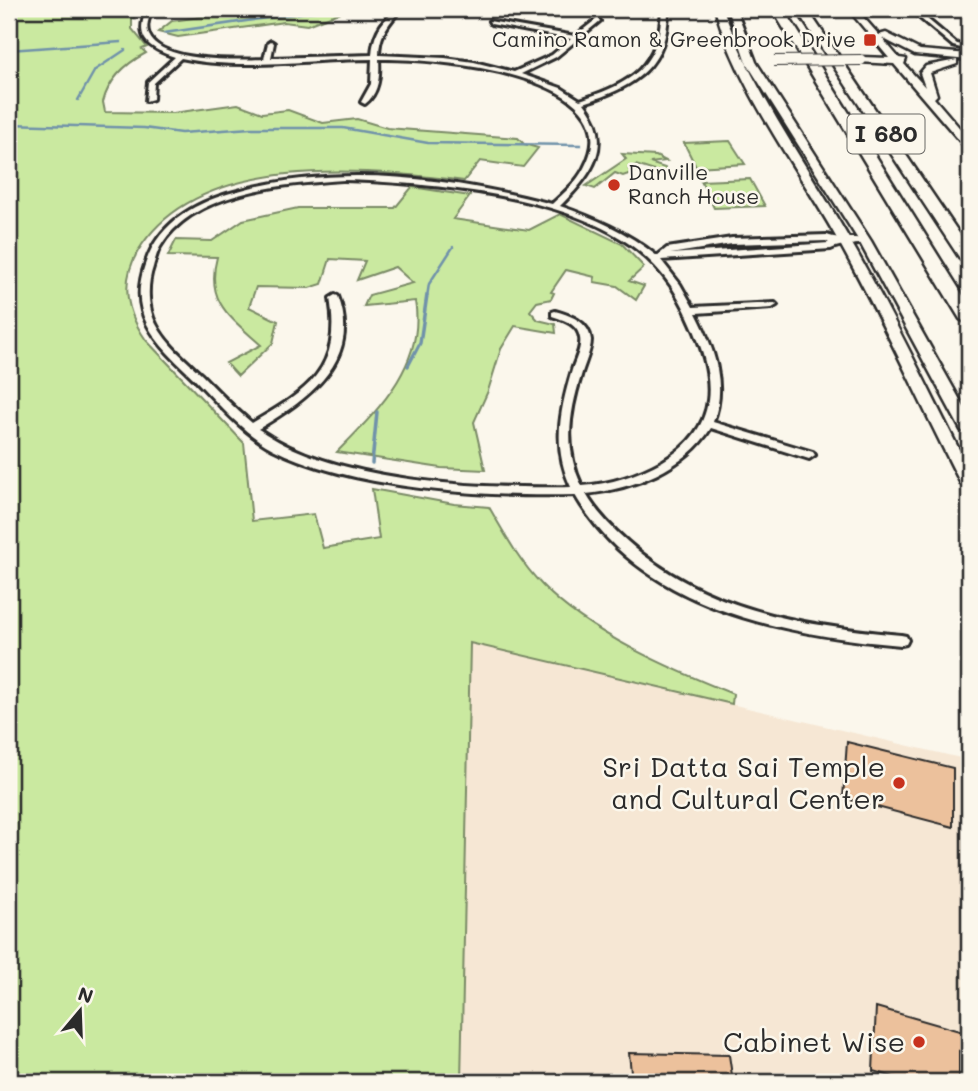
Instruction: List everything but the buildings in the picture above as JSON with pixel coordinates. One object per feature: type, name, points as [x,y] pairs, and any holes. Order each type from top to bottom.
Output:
[{"type":"highway","name":"I 680","points":[[778,9],[969,319]]},
{"type":"highway","name":"I 680","points":[[802,9],[969,260]]},
{"type":"main road","points":[[719,9],[737,62],[840,242],[969,484]]},
{"type":"main road","points":[[732,9],[751,62],[865,241],[969,430]]},
{"type":"main road","points":[[852,9],[969,145]]},
{"type":"main road","points":[[866,25],[909,50],[969,59]]},
{"type":"main road","points":[[737,62],[969,59]]},
{"type":"main road","points":[[941,114],[925,79],[925,73],[939,65],[969,59]]},
{"type":"street","points":[[150,9],[143,29],[145,37],[153,45],[180,56],[212,60],[267,60],[378,55],[459,60],[516,74],[558,89],[580,102],[595,130],[592,163],[579,183],[555,206]]},
{"type":"street","points":[[580,102],[628,85],[642,72],[663,41],[665,9]]},
{"type":"street","points":[[925,9],[918,9],[917,13],[955,45],[969,48]]},
{"type":"street","points":[[943,9],[969,12]]},
{"type":"street","points":[[365,102],[373,93],[379,32],[394,14]]},
{"type":"street","points":[[516,74],[554,56],[598,20]]},
{"type":"street","points":[[491,22],[575,38]]},
{"type":"street","points":[[267,60],[271,43]]},
{"type":"street","points":[[149,99],[151,82],[180,56]]},
{"type":"street","points":[[344,178],[413,181],[555,206],[627,236],[659,257],[692,310],[711,356],[713,391],[708,424],[683,453],[651,471],[579,491],[494,489],[387,478],[325,466],[278,447],[250,429],[152,327],[142,296],[147,265],[157,243],[171,226],[191,212],[243,191],[277,184],[344,178]]},
{"type":"street","points":[[659,257],[678,258],[730,251],[831,246],[840,242],[865,241]]},
{"type":"street","points":[[250,429],[293,404],[314,385],[331,363],[340,337],[335,298]]},
{"type":"street","points":[[692,310],[772,305]]},
{"type":"street","points":[[555,314],[576,321],[585,331],[586,341],[565,421],[568,467],[596,518],[628,551],[665,579],[717,605],[765,620],[821,632],[901,640]]},
{"type":"street","points":[[708,424],[809,455]]},
{"type":"shaded area","points":[[470,643],[969,760],[969,1082],[461,1082]]},
{"type":"green space","points":[[9,9],[140,9],[132,20],[132,29],[147,47],[142,49],[146,53],[131,62],[114,79],[103,102],[105,112],[173,113],[238,104],[262,113],[288,110],[323,123],[357,119],[387,128],[518,138],[524,144],[538,148],[523,167],[480,161],[464,181],[334,171],[287,174],[242,182],[200,196],[165,219],[138,251],[127,285],[130,308],[146,340],[244,443],[252,521],[314,514],[323,548],[379,539],[372,489],[454,504],[489,507],[527,567],[562,603],[632,649],[733,694],[732,704],[470,643],[461,1082],[9,1082]]},
{"type":"green space","points":[[257,9],[349,9],[307,25],[284,22],[178,37],[158,32],[172,21]]},
{"type":"green space","points":[[730,141],[745,164],[696,167],[684,143]]},
{"type":"green space","points":[[622,154],[656,156],[666,161],[650,163],[665,168],[670,175],[659,176],[661,173],[636,165],[629,169],[634,172],[623,176],[615,173],[595,189],[586,186],[626,159]]},
{"type":"green space","points":[[750,179],[765,206],[714,208],[701,181]]},
{"type":"green space","points":[[412,187],[470,196],[453,219],[529,230],[560,214],[622,244],[644,267],[629,281],[644,286],[636,300],[617,286],[594,282],[595,277],[566,270],[551,292],[554,293],[551,299],[537,302],[530,311],[538,320],[555,324],[556,333],[515,326],[501,349],[488,391],[474,422],[485,470],[441,468],[337,452],[383,402],[406,365],[413,345],[415,301],[364,306],[369,295],[413,283],[395,267],[357,280],[365,261],[330,259],[322,284],[309,288],[256,287],[249,307],[278,321],[273,343],[238,376],[226,363],[261,345],[230,317],[217,297],[214,273],[217,257],[168,256],[176,240],[212,241],[243,220],[298,208],[395,208]]},
{"type":"waterway","points":[[164,33],[328,9]]},
{"type":"waterway","points":[[9,50],[121,42]]},
{"type":"waterway","points":[[78,100],[95,70],[125,50]]},
{"type":"waterway","points":[[9,124],[144,128],[181,133],[251,128],[343,128],[428,143],[581,145]]},
{"type":"waterway","points":[[427,297],[429,284],[453,247]]},
{"type":"waterway","points":[[408,366],[420,343],[427,295]]},
{"type":"waterway","points":[[372,463],[377,412]]},
{"type":"place","name":"Camino Ramon & Greenbrook Drive","points":[[870,40]]},
{"type":"place","name":"Danville Ranch House","points":[[614,185]]},
{"type":"place","name":"Sri Datta Sai Temple and Cultural Center","points":[[899,783]]},
{"type":"place","name":"Cabinet Wise","points":[[919,1042]]}]
